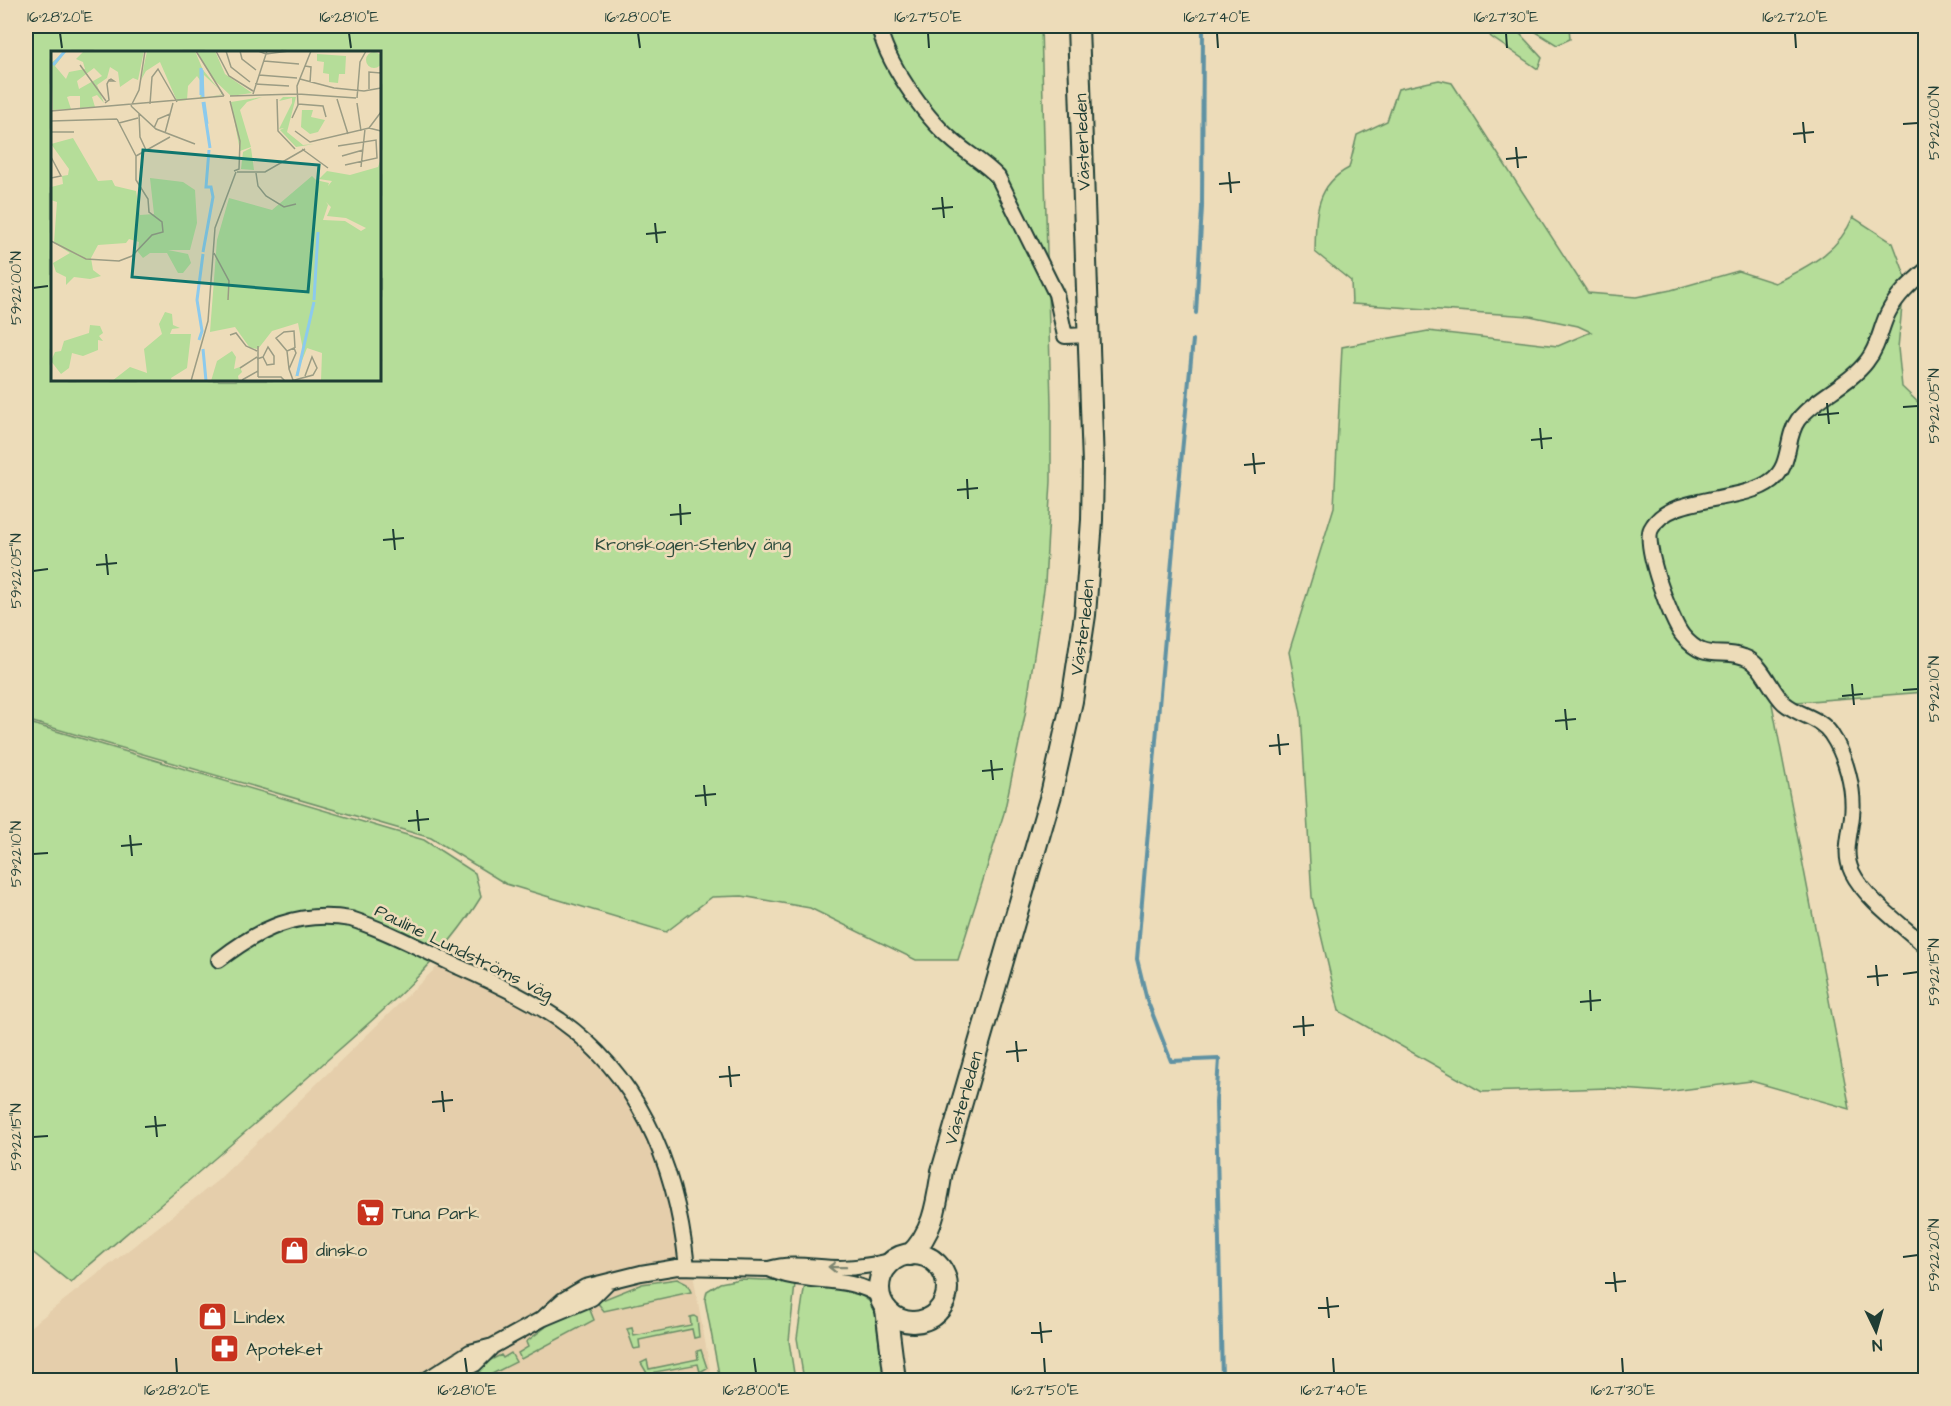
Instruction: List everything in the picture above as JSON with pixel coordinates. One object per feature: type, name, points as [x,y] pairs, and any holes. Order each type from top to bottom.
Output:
[{"type":"main road","name":"Västerleden","points":[[902,1257],[926,1236],[935,1210],[942,1170],[1048,806],[1072,701],[1085,615],[1092,520],[1090,335],[1078,26]]},
{"type":"main road","name":"Västerleden","points":[[935,1210],[940,1269]]},
{"type":"main road","points":[[902,1257],[927,1258],[940,1269],[946,1284],[945,1299],[936,1313],[922,1321],[906,1338],[895,1380],[883,1303],[882,1276],[902,1257]]},
{"type":"main road","points":[[883,1303],[905,1321],[922,1321]]},
{"type":"street","points":[[879,26],[885,48],[932,119],[950,139],[998,177],[1056,294],[1065,336],[1090,335]]},
{"type":"street","points":[[1926,270],[1893,303],[1879,340],[1866,363],[1799,419],[1779,475],[1751,491],[1674,509],[1656,522],[1650,531],[1648,542],[1667,603],[1682,635],[1705,653],[1745,657],[1755,663],[1786,705],[1822,723],[1832,734],[1840,751],[1851,792],[1852,814],[1847,850],[1852,874],[1872,897],[1926,947]]},
{"type":"street","name":"Pauline Lundströms väg","points":[[219,960],[244,941],[286,920],[331,916],[351,919],[475,974],[558,1019],[610,1064],[650,1124],[672,1185],[687,1267]]},
{"type":"street","points":[[426,1380],[470,1352],[493,1346],[542,1319],[563,1300],[585,1287],[641,1273],[687,1267],[770,1269],[784,1264],[838,1268],[870,1266],[902,1257]]},
{"type":"street","points":[[770,1269],[782,1275],[852,1283],[883,1303]]},
{"type":"street","points":[[444,1380],[475,1364],[493,1346]]},
{"type":"shaded area","points":[[444,960],[557,1016],[623,1077],[681,1208],[712,1380],[26,1380],[26,1330],[217,1181]]},
{"type":"green space","name":"Kronskogen-Stenby äng","points":[[26,26],[1041,26],[1051,404],[1051,481],[1045,583],[1025,715],[1004,813],[958,960],[916,960],[810,908],[742,896],[712,897],[666,932],[506,884],[431,838],[26,720]]},
{"type":"green space","points":[[1484,26],[1513,26],[1542,58],[1538,69],[1491,37]]},
{"type":"green space","points":[[1532,26],[1569,26],[1570,39],[1557,45],[1536,32]]},
{"type":"green space","points":[[1439,80],[1452,83],[1588,293],[1636,297],[1671,290],[1738,271],[1775,283],[1821,257],[1839,240],[1853,217],[1893,243],[1905,275],[1898,348],[1902,387],[1925,409],[1925,692],[1772,704],[1850,1109],[1751,1081],[1665,1092],[1608,1088],[1482,1092],[1339,1011],[1312,897],[1301,713],[1289,652],[1334,507],[1342,347],[1428,331],[1558,346],[1591,332],[1578,326],[1530,316],[1352,304],[1351,281],[1315,252],[1319,204],[1329,184],[1349,168],[1357,135],[1387,121],[1398,89]]},
{"type":"green space","points":[[26,722],[424,840],[475,873],[481,897],[448,943],[389,1005],[71,1283],[26,1247]]},
{"type":"green space","points":[[677,1279],[687,1284],[691,1292],[604,1311],[597,1302],[642,1284]]},
{"type":"green space","points":[[740,1279],[793,1281],[795,1284],[789,1341],[795,1380],[720,1380],[705,1300],[707,1291],[720,1283]]},
{"type":"green space","points":[[805,1283],[854,1290],[874,1305],[884,1380],[804,1380],[797,1338]]},
{"type":"green space","points":[[588,1305],[594,1320],[521,1359],[518,1353],[528,1347],[526,1342],[551,1323]]},
{"type":"green space","points":[[690,1317],[697,1318],[699,1337],[694,1338],[692,1329],[639,1340],[640,1348],[634,1349],[627,1329],[632,1328],[634,1336],[691,1325]]},
{"type":"green space","points":[[701,1350],[707,1368],[700,1372],[698,1364],[655,1372],[656,1380],[651,1380],[641,1363],[647,1360],[649,1369],[698,1359],[697,1351]]},
{"type":"green space","points":[[511,1353],[516,1362],[484,1378],[476,1367],[501,1355],[503,1358]]},
{"type":"waterway","points":[[1196,313],[1202,207],[1203,26]]},
{"type":"waterway","points":[[1193,340],[1137,959],[1147,1000],[1171,1061],[1219,1059],[1216,1103],[1222,1380]]},
{"type":"place","name":"Tuna Park","points":[[371,1213]]},
{"type":"place","name":"dinsko","points":[[295,1250]]},
{"type":"place","name":"Lindex","points":[[212,1317]]},
{"type":"place","name":"Apoteket","points":[[225,1349]]}]
